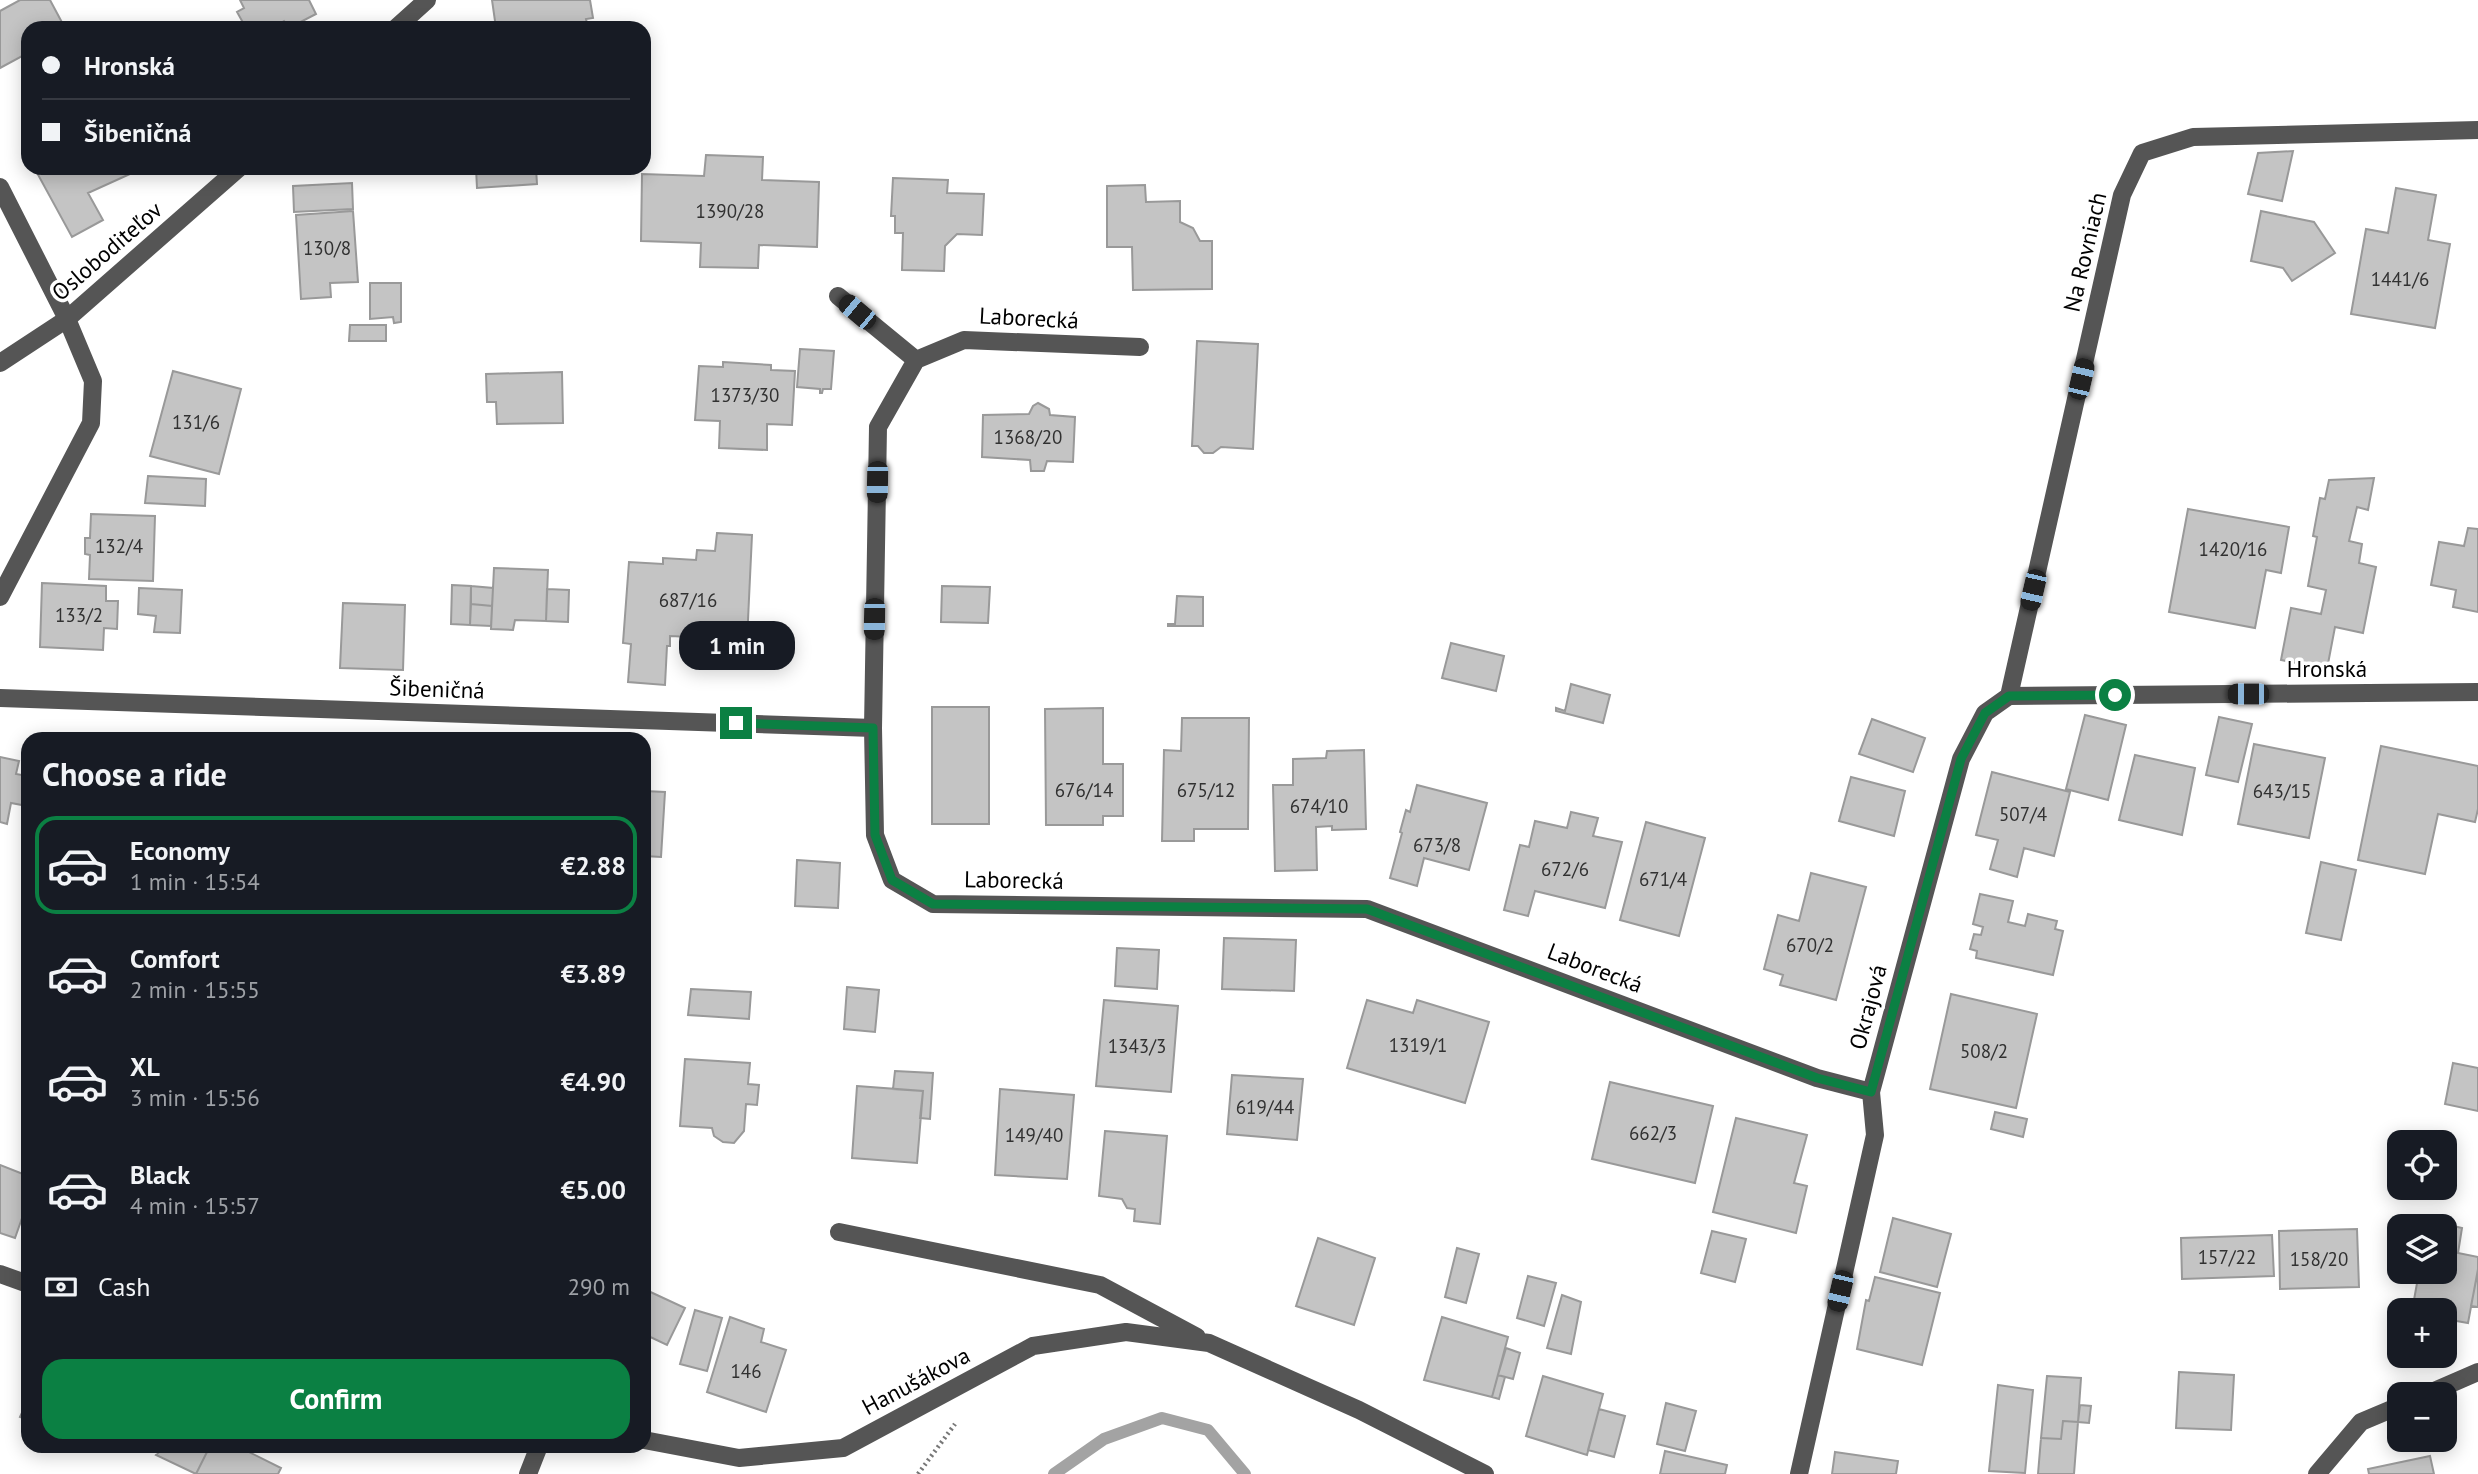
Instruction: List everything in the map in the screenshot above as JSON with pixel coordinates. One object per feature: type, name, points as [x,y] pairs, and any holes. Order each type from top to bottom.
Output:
[{"type":"street","points":[[404,21],[427,0]]},
{"type":"street","name":"Na Rovniach","points":[[2009,696],[2122,195],[2142,153],[2193,137],[2478,130]]},
{"type":"street","name":"Osloboditeľov","points":[[0,363],[67,319],[231,175]]},
{"type":"street","points":[[0,187],[67,319],[93,381],[91,423],[0,597]]},
{"type":"street","points":[[838,296],[916,360]]},
{"type":"street","name":"Laborecká","points":[[1140,347],[964,340],[916,360],[878,427],[873,728],[875,835],[892,880],[933,904],[1367,909],[1817,1078],[1871,1092]]},
{"type":"street","name":"Hronská","points":[[2009,696],[2478,692]]},
{"type":"street","name":"Okrajová","points":[[1799,1474],[1875,1135],[1871,1092],[1961,759],[1985,713],[2009,696]]},
{"type":"street","name":"Šibeničná","points":[[0,698],[873,728]]},
{"type":"street","name":"Hanušákova","points":[[839,1232],[1100,1285],[1209,1343],[1359,1410],[1485,1474]]},
{"type":"street","points":[[0,1274],[21,1282]]},
{"type":"street","name":"Hanušákova","points":[[651,1441],[738,1458],[843,1448],[1033,1346],[1126,1332],[1209,1343]]},
{"type":"street","points":[[2454,1382],[2478,1371]]},
{"type":"street","points":[[2317,1474],[2361,1422],[2387,1411]]},
{"type":"street","points":[[528,1474],[536,1453]]},
{"type":"building","points":[[20,0],[50,0],[61,21],[21,21],[21,57],[0,68],[0,11]]},
{"type":"building","points":[[240,0],[309,0],[316,14],[302,21],[242,21],[237,12],[244,8]]},
{"type":"building","points":[[492,0],[590,0],[593,18],[586,21],[495,21]]},
{"type":"building","points":[[2293,151],[2282,201],[2248,194],[2258,153]]},
{"type":"building","points":[[706,155],[763,157],[762,180],[819,182],[817,247],[759,245],[758,268],[700,267],[701,243],[641,241],[642,175],[704,176]]},
{"type":"building","points":[[38,175],[128,175],[88,193],[103,220],[72,237]]},
{"type":"building","points":[[476,175],[536,175],[537,184],[477,188]]},
{"type":"building","points":[[893,178],[948,180],[947,193],[984,194],[982,235],[957,234],[945,246],[944,271],[902,270],[903,233],[895,233],[895,216],[891,216]]},
{"type":"building","points":[[352,183],[353,209],[294,212],[293,186]]},
{"type":"building","points":[[1145,185],[1146,202],[1180,201],[1180,222],[1193,228],[1200,241],[1212,241],[1212,289],[1133,290],[1132,247],[1107,247],[1107,186]]},
{"type":"building","points":[[2396,188],[2436,195],[2428,240],[2450,244],[2435,328],[2351,314],[2366,229],[2388,233]]},
{"type":"building","points":[[353,211],[358,282],[330,283],[331,297],[301,299],[296,215]]},
{"type":"building","points":[[2261,211],[2314,222],[2335,253],[2292,281],[2283,268],[2251,261]]},
{"type":"building","points":[[370,283],[401,283],[401,322],[394,323],[393,317],[370,319]]},
{"type":"building","points":[[350,325],[386,325],[386,341],[349,341]]},
{"type":"building","points":[[1197,341],[1258,344],[1253,449],[1221,447],[1213,453],[1204,453],[1198,446],[1192,446]]},
{"type":"building","points":[[800,349],[834,351],[831,389],[823,389],[820,393],[820,389],[797,387]]},
{"type":"building","points":[[723,362],[771,365],[771,370],[795,371],[792,425],[767,424],[767,450],[719,448],[720,421],[695,420],[699,366],[723,367]]},
{"type":"building","points":[[173,371],[241,389],[219,474],[150,456]]},
{"type":"building","points":[[562,372],[563,423],[497,424],[496,402],[487,402],[486,374]]},
{"type":"building","points":[[1038,403],[1049,409],[1050,415],[1075,417],[1073,462],[1047,461],[1044,471],[1031,471],[1030,460],[982,457],[983,415],[1029,414]]},
{"type":"building","points":[[148,476],[206,479],[205,506],[145,503]]},
{"type":"building","points":[[2374,478],[2368,510],[2357,507],[2349,541],[2362,544],[2359,563],[2376,567],[2363,633],[2335,627],[2327,669],[2281,660],[2291,608],[2321,614],[2326,590],[2308,586],[2317,537],[2313,536],[2320,498],[2325,499],[2329,480]]},
{"type":"building","points":[[2188,509],[2289,527],[2281,573],[2266,570],[2255,628],[2169,612]]},
{"type":"building","points":[[91,514],[155,516],[153,581],[89,579],[90,555],[85,554],[85,538],[90,538]]},
{"type":"building","points":[[2468,528],[2478,529],[2478,612],[2453,607],[2456,590],[2431,585],[2439,542],[2464,546]]},
{"type":"building","points":[[717,533],[752,535],[747,641],[710,639],[710,648],[690,647],[691,637],[670,636],[665,685],[628,682],[631,644],[623,643],[629,562],[663,564],[663,558],[696,560],[697,550],[715,551]]},
{"type":"building","points":[[494,568],[548,570],[546,621],[515,620],[513,630],[491,629]]},
{"type":"building","points":[[42,583],[106,586],[106,601],[118,601],[117,629],[104,628],[103,650],[40,647]]},
{"type":"building","points":[[452,585],[471,586],[470,625],[451,624]]},
{"type":"building","points":[[471,586],[493,588],[492,606],[471,604]]},
{"type":"building","points":[[942,586],[990,587],[988,623],[941,622]]},
{"type":"building","points":[[139,588],[182,590],[180,633],[154,632],[156,616],[138,614]]},
{"type":"building","points":[[547,589],[569,590],[568,622],[546,621]]},
{"type":"building","points":[[1177,596],[1203,597],[1203,626],[1168,626],[1175,624]]},
{"type":"building","points":[[343,603],[405,605],[403,670],[340,668]]},
{"type":"building","points":[[471,604],[492,606],[491,626],[470,625]]},
{"type":"building","points":[[1451,643],[1504,656],[1496,691],[1442,678]]},
{"type":"building","points":[[1571,684],[1610,695],[1603,723],[1556,711],[1556,708],[1565,711]]},
{"type":"building","points":[[932,707],[989,707],[989,824],[932,824]]},
{"type":"building","points":[[1103,708],[1103,764],[1123,764],[1123,816],[1103,816],[1103,825],[1046,825],[1045,709]]},
{"type":"building","points":[[2085,715],[2126,725],[2108,800],[2066,789]]},
{"type":"building","points":[[2219,717],[2252,724],[2238,782],[2206,775]]},
{"type":"building","points":[[1182,718],[1249,718],[1248,829],[1194,829],[1194,841],[1162,841],[1164,750],[1181,751]]},
{"type":"building","points":[[1872,719],[1925,738],[1913,772],[1859,754]]},
{"type":"building","points":[[2254,744],[2325,758],[2309,838],[2238,824]]},
{"type":"building","points":[[2381,746],[2478,766],[2478,809],[2475,822],[2438,814],[2425,874],[2358,860]]},
{"type":"building","points":[[1364,750],[1366,829],[1332,830],[1332,826],[1316,827],[1317,870],[1275,871],[1273,785],[1293,785],[1293,759],[1326,758],[1327,751]]},
{"type":"building","points":[[2135,755],[2195,768],[2182,835],[2119,820]]},
{"type":"building","points":[[0,757],[19,761],[16,774],[21,775],[21,805],[11,803],[7,824],[0,822]]},
{"type":"building","points":[[1992,772],[2070,792],[2054,856],[2024,848],[2017,877],[1990,869],[1998,840],[1976,835]]},
{"type":"building","points":[[1851,777],[1905,791],[1894,836],[1839,821]]},
{"type":"building","points":[[1417,785],[1487,803],[1469,870],[1424,858],[1417,886],[1390,878],[1406,810],[1410,812]]},
{"type":"building","points":[[651,791],[665,792],[661,857],[651,856]]},
{"type":"building","points":[[1571,812],[1598,818],[1593,836],[1622,842],[1605,908],[1535,891],[1528,916],[1504,910],[1520,845],[1529,847],[1535,821],[1567,828]]},
{"type":"building","points":[[1646,822],[1705,838],[1679,936],[1620,920]]},
{"type":"building","points":[[797,860],[840,863],[838,908],[795,906]]},
{"type":"building","points":[[2321,862],[2356,870],[2341,940],[2306,933]]},
{"type":"building","points":[[1811,873],[1866,887],[1836,1000],[1780,985],[1783,975],[1764,969],[1778,915],[1799,921]]},
{"type":"building","points":[[1980,894],[2013,901],[2008,922],[2025,926],[2028,914],[2057,921],[2055,929],[2063,931],[2053,975],[1976,958],[1977,951],[1970,949],[1974,934],[1981,935],[1983,927],[1973,924]]},
{"type":"building","points":[[1224,938],[1296,940],[1294,991],[1222,989]]},
{"type":"building","points":[[1117,948],[1159,950],[1157,989],[1115,986]]},
{"type":"building","points":[[847,987],[879,990],[875,1032],[844,1029]]},
{"type":"building","points":[[691,989],[751,992],[749,1019],[688,1015]]},
{"type":"building","points":[[1951,994],[2037,1014],[2016,1108],[1930,1089]]},
{"type":"building","points":[[1104,1000],[1178,1006],[1171,1092],[1096,1086]]},
{"type":"building","points":[[1367,1000],[1413,1013],[1417,1000],[1489,1022],[1465,1103],[1347,1068]]},
{"type":"building","points":[[685,1059],[750,1063],[748,1084],[759,1085],[757,1105],[746,1104],[744,1131],[734,1143],[723,1142],[714,1136],[712,1128],[680,1126]]},
{"type":"building","points":[[2453,1063],[2478,1068],[2478,1111],[2445,1104]]},
{"type":"building","points":[[895,1071],[933,1073],[930,1119],[920,1118],[923,1091],[893,1089]]},
{"type":"building","points":[[1232,1075],[1303,1079],[1297,1140],[1227,1134]]},
{"type":"building","points":[[1610,1082],[1713,1106],[1695,1183],[1592,1159]]},
{"type":"building","points":[[857,1086],[923,1091],[917,1163],[852,1158]]},
{"type":"building","points":[[1000,1089],[1074,1095],[1067,1179],[995,1175]]},
{"type":"building","points":[[1995,1112],[2027,1119],[2023,1137],[1991,1129]]},
{"type":"building","points":[[1736,1118],[1807,1135],[1794,1183],[1807,1186],[1796,1233],[1713,1212]]},
{"type":"building","points":[[1105,1131],[1167,1136],[1160,1224],[1134,1221],[1135,1209],[1127,1208],[1122,1199],[1099,1196]]},
{"type":"building","points":[[0,1165],[21,1173],[21,1221],[15,1238],[0,1233]]},
{"type":"building","points":[[1893,1218],[1951,1234],[1937,1287],[1880,1272]]},
{"type":"building","points":[[2457,1227],[2462,1228],[2458,1253],[2478,1257],[2468,1323],[2457,1321],[2457,1298],[2414,1298],[2417,1284],[2457,1284]]},
{"type":"building","points":[[2357,1229],[2359,1287],[2280,1289],[2279,1231]]},
{"type":"building","points":[[1712,1231],[1746,1239],[1735,1282],[1701,1273]]},
{"type":"building","points":[[2272,1235],[2274,1276],[2182,1279],[2181,1238]]},
{"type":"building","points":[[1318,1238],[1375,1258],[1354,1325],[1296,1306]]},
{"type":"building","points":[[1457,1248],[1479,1254],[1466,1303],[1445,1297]]},
{"type":"building","points":[[2478,1271],[2478,1307],[2471,1306]]},
{"type":"building","points":[[1528,1276],[1556,1283],[1544,1326],[1517,1318]]},
{"type":"building","points":[[1875,1277],[1940,1293],[1922,1365],[1857,1349],[1866,1300],[1869,1301]]},
{"type":"building","points":[[651,1292],[685,1308],[667,1345],[651,1337]]},
{"type":"building","points":[[1562,1295],[1581,1302],[1571,1354],[1547,1348]]},
{"type":"building","points":[[695,1310],[722,1318],[707,1371],[680,1364]]},
{"type":"building","points":[[730,1317],[764,1329],[761,1342],[786,1350],[766,1412],[707,1392]]},
{"type":"building","points":[[1442,1317],[1508,1337],[1492,1397],[1424,1380]]},
{"type":"building","points":[[1506,1348],[1520,1353],[1513,1379],[1498,1375]]},
{"type":"building","points":[[2179,1372],[2234,1375],[2231,1430],[2176,1428]]},
{"type":"building","points":[[1498,1375],[1505,1377],[1499,1399],[1492,1397]]},
{"type":"building","points":[[1543,1376],[1603,1394],[1587,1455],[1526,1436]]},
{"type":"building","points":[[2047,1376],[2081,1378],[2078,1422],[2063,1421],[2061,1439],[2041,1438]]},
{"type":"building","points":[[1998,1385],[2033,1390],[2025,1473],[1989,1471]]},
{"type":"building","points":[[1666,1403],[1696,1411],[1685,1451],[1657,1444]]},
{"type":"building","points":[[2080,1405],[2091,1406],[2089,1423],[2078,1422]]},
{"type":"building","points":[[1599,1409],[1625,1416],[1614,1457],[1588,1450]]},
{"type":"building","points":[[2063,1421],[2078,1422],[2074,1474],[2038,1474],[2041,1438],[2061,1439]]},
{"type":"building","points":[[1665,1451],[1727,1465],[1725,1474],[1660,1474]]},
{"type":"building","points":[[1835,1452],[1898,1461],[1896,1474],[1832,1474]]},
{"type":"building","points":[[158,1453],[206,1453],[196,1474],[156,1455]]},
{"type":"building","points":[[206,1453],[251,1453],[281,1468],[278,1474],[196,1474]]},
{"type":"building","points":[[2430,1456],[2434,1474],[2369,1474],[2368,1469]]},
{"type":"waterway","points":[[1054,1474],[1104,1439],[1162,1418],[1208,1430],[1245,1474]]},
{"type":"route","points":[[736,723],[873,728],[875,835],[892,880],[933,904],[1367,909],[1817,1078],[1871,1092],[1961,759],[1985,713],[2009,696],[2115,695]]}]
